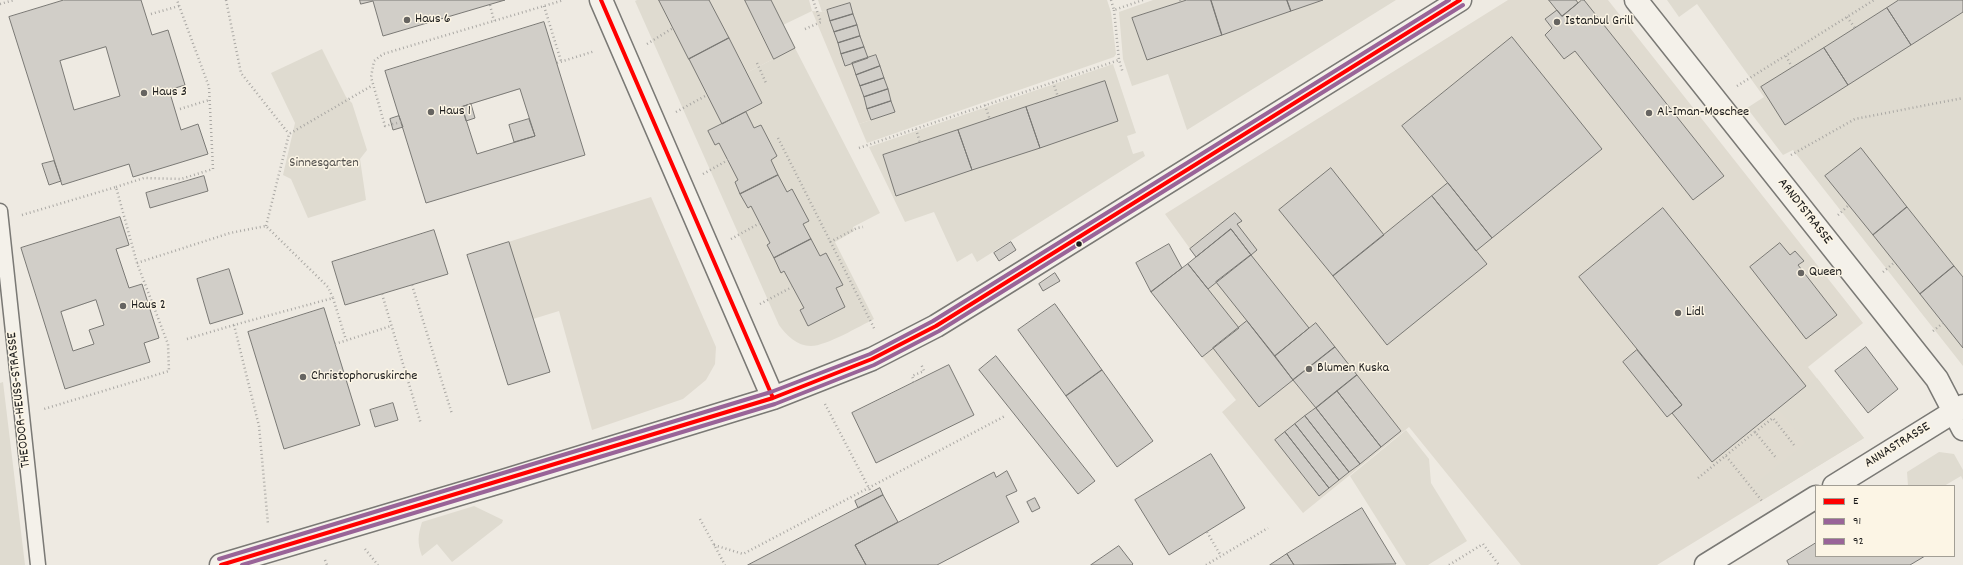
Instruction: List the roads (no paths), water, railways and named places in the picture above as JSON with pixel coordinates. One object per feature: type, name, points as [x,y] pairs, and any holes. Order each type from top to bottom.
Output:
[{"type":"street","points":[[601,0],[773,398]]},
{"type":"street","points":[[221,565],[510,479],[773,398],[886,352],[936,326],[1460,0]]},
{"type":"street","name":"ARNDTSTRASSE","points":[[1636,0],[1937,380],[1960,416]]},
{"type":"street","name":"ANNASTRASSE","points":[[1836,485],[1960,416]]},
{"type":"street","points":[[1706,565],[1815,498]]},
{"type":"lane","name":"THEODOR-HEUSS-STRASSE","points":[[1,216],[38,565]]},
{"type":"place","name":"Haus 6","points":[[407,20]]},
{"type":"place","name":"Istanbul Grill","points":[[1557,22]]},
{"type":"place","name":"Haus 3","points":[[144,93]]},
{"type":"place","name":"Haus 1","points":[[431,112]]},
{"type":"place","name":"Al-Iman-Moschee","points":[[1649,113]]},
{"type":"place","name":"Queen","points":[[1801,273]]},
{"type":"place","name":"Haus 2","points":[[123,306]]},
{"type":"place","name":"Lidl","points":[[1678,313]]},
{"type":"place","name":"Blumen Kuska","points":[[1309,369]]},
{"type":"place","name":"Christophoruskirche","points":[[303,377]]},
{"type":"park label","name":"Sinnesgarten","points":[[324,164]]}]
